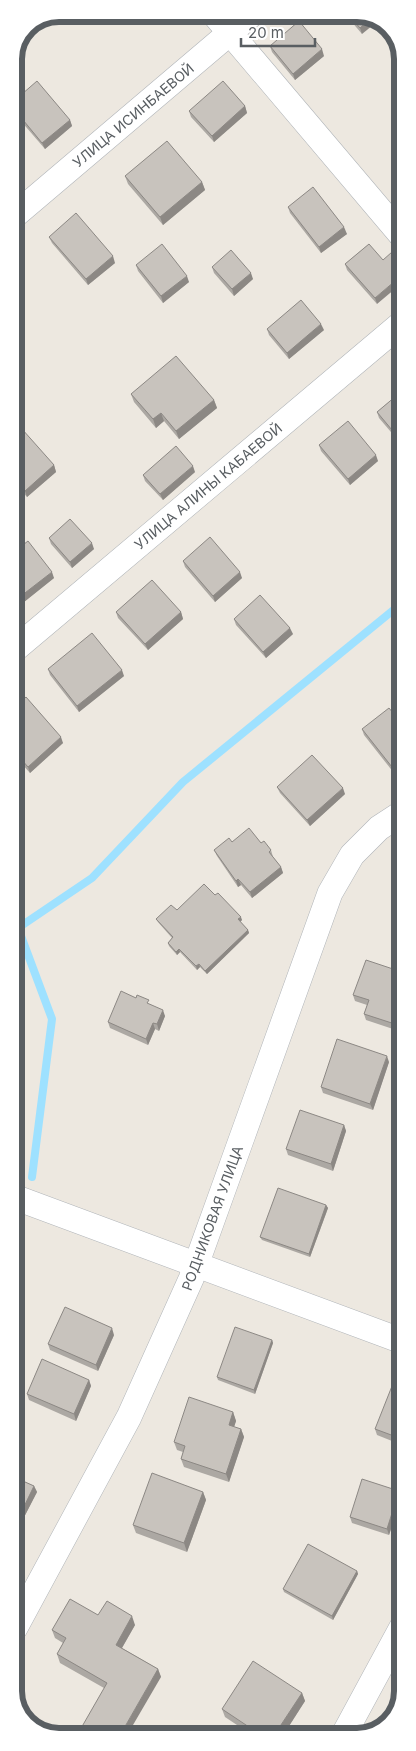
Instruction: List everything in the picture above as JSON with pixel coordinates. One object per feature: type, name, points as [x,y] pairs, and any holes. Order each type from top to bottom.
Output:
[{"type":"street","name":"УЛИЦА ИСИНБАЕВОЙ","points":[[23,208],[222,23]]},
{"type":"street","points":[[222,23],[394,227]]},
{"type":"street","name":"УЛИЦА АЛИНЫ КАБАЕВОЙ","points":[[23,642],[394,330]]},
{"type":"street","name":"РОДНИКОВАЯ УЛИЦА","points":[[23,1611],[129,1417],[196,1263],[330,893],[352,855],[379,828],[394,818]]},
{"type":"street","points":[[23,1200],[196,1263],[394,1339]]},
{"type":"street","points":[[347,1728],[394,1642]]},
{"type":"building","points":[[297,23],[301,23],[322,49],[293,74],[270,46]]},
{"type":"building","points":[[356,23],[365,24],[360,28]]},
{"type":"building","points":[[37,81],[70,120],[42,143],[23,120],[23,93]]},
{"type":"building","points":[[223,81],[245,106],[212,136],[189,111]]},
{"type":"building","points":[[167,141],[202,182],[160,217],[125,176]]},
{"type":"building","points":[[313,187],[344,227],[319,247],[288,207]]},
{"type":"building","points":[[76,213],[113,256],[86,279],[49,237]]},
{"type":"building","points":[[162,244],[187,276],[161,296],[136,265]]},
{"type":"building","points":[[369,244],[383,260],[392,252],[394,254],[394,282],[375,298],[345,264]]},
{"type":"building","points":[[231,250],[251,273],[232,289],[212,267]]},
{"type":"building","points":[[301,300],[321,324],[287,353],[267,329]]},
{"type":"building","points":[[176,356],[214,400],[176,431],[161,413],[153,419],[131,394]]},
{"type":"building","points":[[394,398],[394,432],[377,412]]},
{"type":"building","points":[[348,421],[376,455],[348,479],[319,445]]},
{"type":"building","points":[[23,430],[54,465],[25,491],[23,489]]},
{"type":"building","points":[[176,446],[193,466],[160,494],[143,475]]},
{"type":"building","points":[[70,519],[92,543],[70,562],[49,538]]},
{"type":"building","points":[[210,537],[240,572],[213,596],[183,561]]},
{"type":"building","points":[[28,541],[52,572],[23,594],[23,545]]},
{"type":"building","points":[[152,580],[181,612],[145,644],[116,612]]},
{"type":"building","points":[[260,595],[290,628],[263,652],[234,619]]},
{"type":"building","points":[[92,633],[122,670],[77,706],[48,669]]},
{"type":"building","points":[[26,697],[61,737],[28,767],[23,761],[23,700]]},
{"type":"building","points":[[389,708],[394,714],[394,765],[392,767],[362,729]]},
{"type":"building","points":[[312,755],[343,788],[307,820],[277,787]]},
{"type":"building","points":[[249,828],[261,843],[264,841],[271,850],[269,852],[281,867],[250,892],[238,879],[236,881],[214,850],[229,838],[232,842]]},
{"type":"building","points":[[204,884],[215,895],[218,893],[241,917],[238,919],[248,930],[205,971],[199,964],[196,966],[179,949],[176,952],[168,943],[173,937],[156,919],[171,905],[177,910]]},
{"type":"building","points":[[366,960],[394,969],[394,1024],[364,1014],[369,1000],[353,995]]},
{"type":"building","points":[[121,991],[136,998],[137,995],[149,1000],[147,1003],[163,1010],[157,1024],[153,1023],[146,1039],[108,1022]]},
{"type":"building","points":[[337,1039],[387,1056],[370,1104],[321,1087]]},
{"type":"building","points":[[300,1110],[344,1125],[331,1164],[286,1149]]},
{"type":"building","points":[[278,1188],[326,1205],[309,1254],[260,1237]]},
{"type":"building","points":[[65,1307],[112,1328],[96,1365],[48,1344]]},
{"type":"building","points":[[235,1327],[272,1340],[254,1390],[217,1377]]},
{"type":"building","points":[[42,1359],[89,1380],[74,1414],[27,1394]]},
{"type":"building","points":[[394,1381],[394,1436],[375,1429]]},
{"type":"building","points":[[189,1397],[233,1412],[229,1425],[241,1429],[226,1474],[181,1459],[185,1446],[174,1442]]},
{"type":"building","points":[[152,1473],[203,1492],[184,1543],[133,1525]]},
{"type":"building","points":[[362,1479],[394,1489],[394,1507],[387,1529],[350,1517]]},
{"type":"building","points":[[23,1481],[34,1486],[23,1509]]},
{"type":"building","points":[[308,1544],[357,1571],[332,1616],[283,1589]]},
{"type":"building","points":[[70,1599],[98,1615],[107,1601],[132,1616],[116,1645],[158,1669],[124,1728],[81,1728],[107,1683],[57,1654],[66,1638],[52,1630]]},
{"type":"building","points":[[253,1661],[302,1693],[279,1728],[250,1728],[222,1709]]},
{"type":"waterway","points":[[23,925],[92,878],[183,782],[394,610]]},
{"type":"waterway","points":[[23,941],[52,1019],[32,1177]]}]
